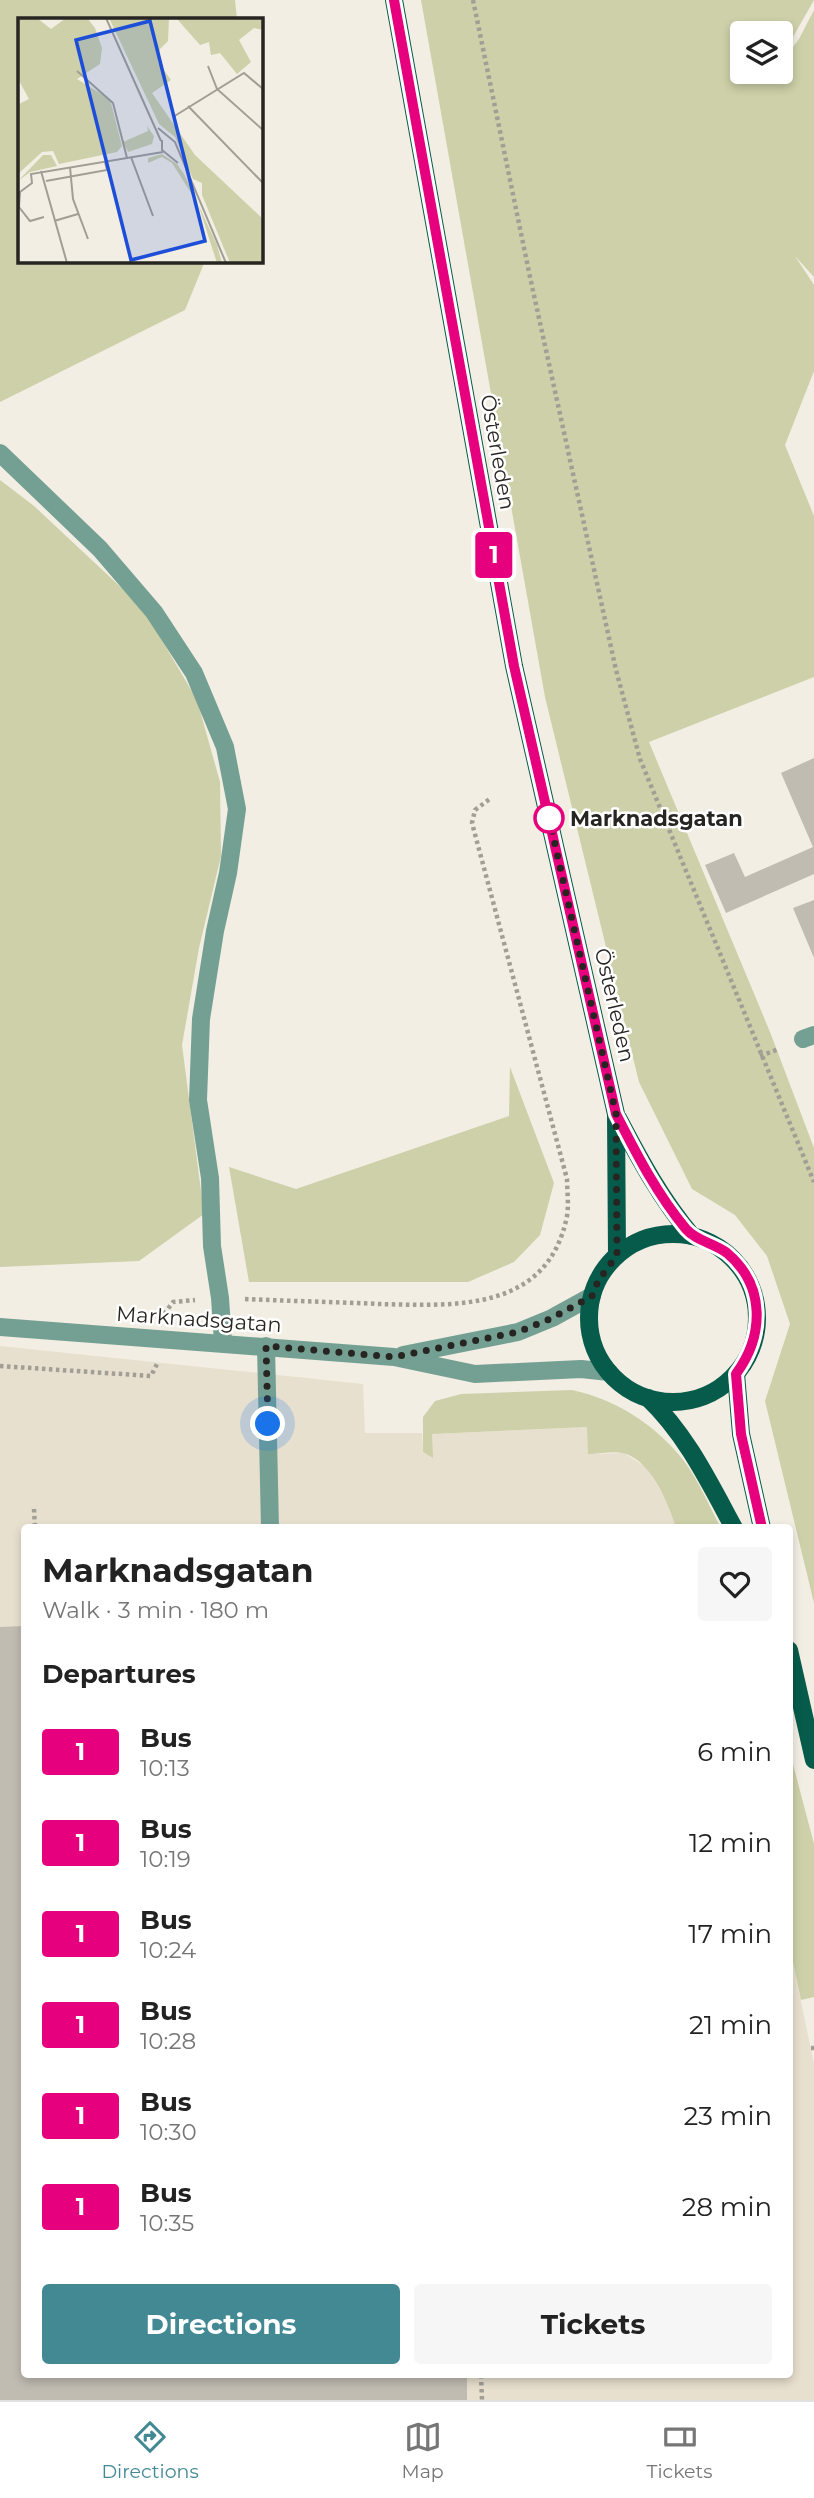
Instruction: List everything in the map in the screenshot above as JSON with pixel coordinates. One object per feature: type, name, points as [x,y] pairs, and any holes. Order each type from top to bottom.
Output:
[{"type":"main road","name":"Österleden","points":[[394,0],[514,666],[616,1114],[617,1255]]},
{"type":"main road","name":"Österleden","points":[[616,1114],[645,1171],[668,1208],[692,1236]]},
{"type":"main road","points":[[648,1398],[671,1402],[695,1399],[717,1390],[736,1374],[747,1359],[754,1341],[756,1302],[750,1284],[733,1260],[710,1242],[692,1236],[672,1234],[652,1236],[633,1244],[617,1255],[598,1281],[589,1316],[591,1336],[598,1355],[609,1372],[626,1387],[648,1398],[663,1412],[699,1462],[732,1524]]},
{"type":"main road","points":[[736,1374],[741,1434],[761,1524]]},
{"type":"main road","points":[[793,1668],[814,1762]]},
{"type":"main road","points":[[793,1686],[814,1762]]},
{"type":"street","points":[[0,453],[100,549],[154,612],[194,673],[225,747],[237,809],[201,1019],[198,1100],[210,1178],[212,1246],[223,1342]]},
{"type":"street","name":"Marknadsgatan","points":[[394,1357],[518,1332],[552,1318],[592,1296]]},
{"type":"street","name":"Marknadsgatan","points":[[0,1327],[394,1357],[475,1374],[581,1369],[609,1372]]},
{"type":"street","points":[[266,1346],[270,1524]]},
{"type":"path","points":[[473,0],[545,345],[617,670],[640,760],[814,1182]]},
{"type":"path","points":[[220,1298],[449,1306],[496,1298],[523,1284],[546,1265],[561,1238],[568,1213],[567,1179],[472,823],[475,810],[491,798]]},
{"type":"path","points":[[34,1509],[35,1524]]},
{"type":"path","points":[[481,2378],[482,2400]]},
{"type":"shaded area","points":[[0,1346],[363,1384],[365,1433],[422,1433],[423,1452],[432,1457],[432,1434],[588,1427],[589,1454],[624,1453],[647,1468],[670,1506],[675,1524],[21,1524],[21,2378],[793,2378],[793,1962],[814,2064],[814,2400],[0,2400]]},
{"type":"green space","points":[[0,0],[235,0],[237,18],[18,18],[18,262],[205,262],[185,310],[0,402]]},
{"type":"green space","points":[[421,0],[814,0],[793,37],[793,21],[730,21],[730,84],[793,84],[793,47],[814,10],[814,277],[795,256],[814,285],[814,371],[785,445],[814,516],[814,677],[649,742],[770,1032],[814,1148],[814,1603],[765,1401],[790,1324],[767,1256],[735,1215],[692,1189],[639,1082],[545,697]]},
{"type":"green space","points":[[0,480],[34,506],[143,608],[197,700],[220,782],[221,856],[199,948],[182,1045],[204,1214],[139,1261],[0,1267]]},
{"type":"green space","points":[[510,1067],[554,1183],[540,1235],[514,1262],[468,1282],[249,1282],[229,1167],[296,1189],[509,1116]]},
{"type":"green space","points":[[572,1390],[620,1407],[661,1436],[684,1461],[719,1524],[675,1524],[657,1483],[641,1463],[622,1453],[588,1454],[587,1427],[432,1434],[433,1458],[423,1452],[423,1417],[435,1401],[461,1394]]},
{"type":"green space","points":[[793,1764],[814,1844],[814,1997],[801,2000],[793,1962]]},
{"type":"building","points":[[814,758],[814,874],[726,913],[705,865],[734,853],[745,877],[813,847],[781,773]]},
{"type":"building","points":[[814,900],[814,958],[793,908]]},
{"type":"building","points":[[21,1626],[21,2378],[467,2378],[467,2400],[0,2400],[0,1627]]},
{"type":"bus line","name":"1","points":[[394,0],[514,666],[616,1114],[645,1171],[668,1208],[692,1236],[710,1242],[727,1253],[740,1267],[756,1302],[754,1341],[747,1359],[736,1374],[741,1434],[761,1524]]},
{"type":"place","name":"Marknadsgatan","points":[[549,818]]},
{"type":"route","points":[[268,1424],[266,1346],[394,1357],[518,1332],[552,1318],[592,1296],[598,1281],[617,1255],[616,1114],[549,818]]}]
